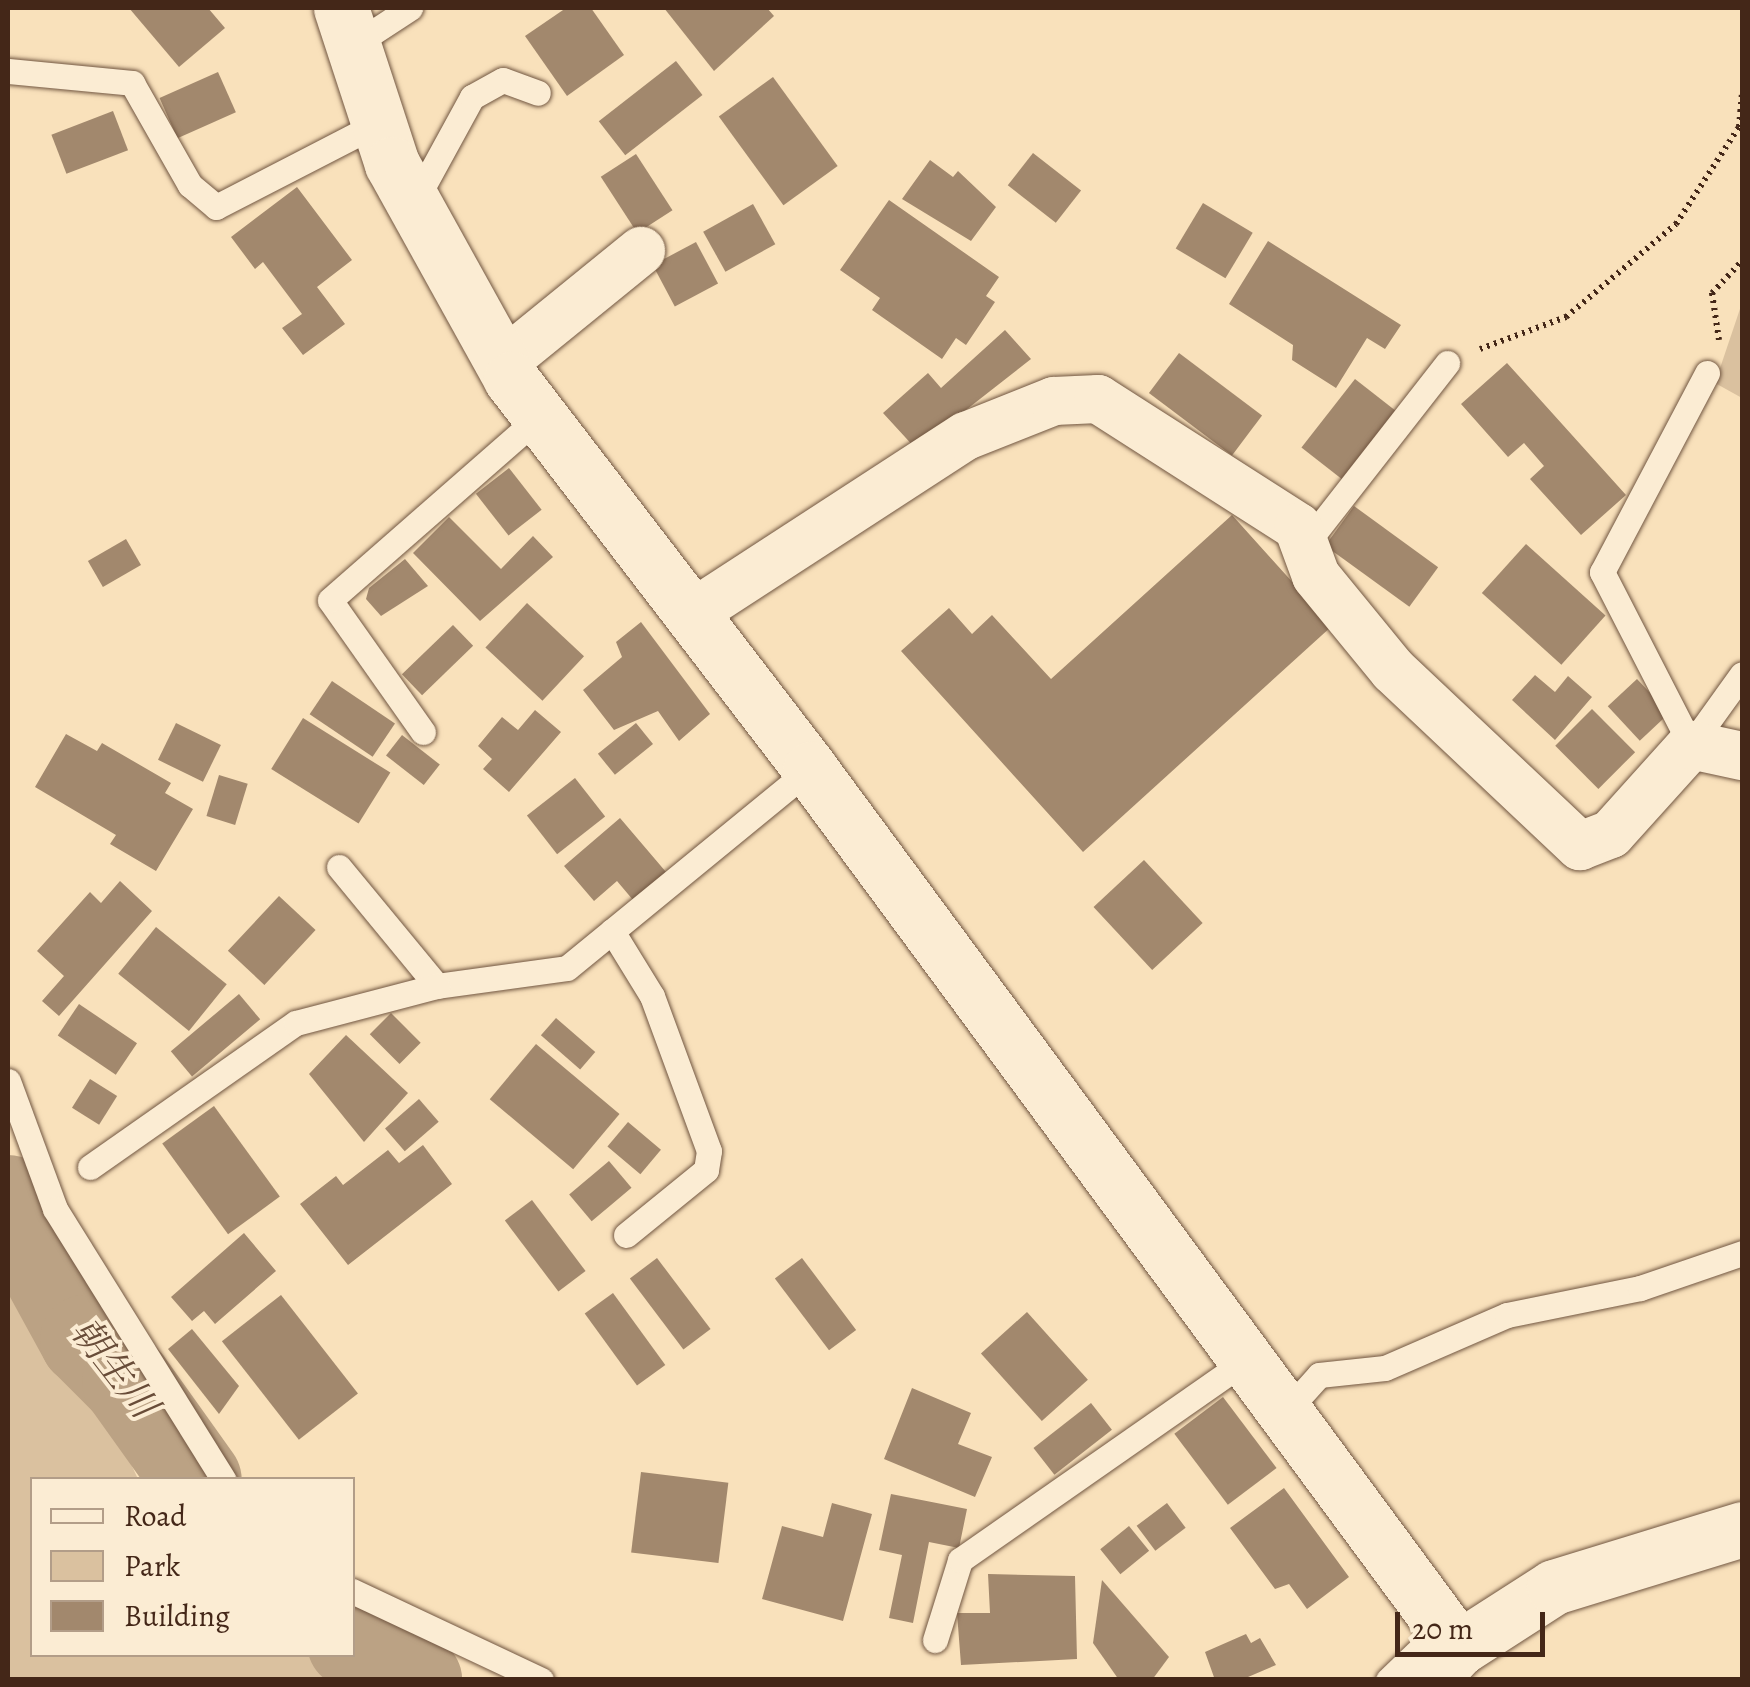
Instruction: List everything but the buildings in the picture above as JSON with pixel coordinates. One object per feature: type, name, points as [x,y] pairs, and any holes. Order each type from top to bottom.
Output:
[{"type":"street","points":[[348,26],[379,123],[414,203],[503,364],[694,613],[1245,1360],[1444,1652],[1554,1587],[1742,1530]]},
{"type":"street","points":[[503,364],[642,251]]},
{"type":"street","points":[[694,613],[966,436],[1054,401],[1098,399],[1298,527],[1316,576],[1392,670],[1580,846],[1611,834],[1690,745],[1742,756]]},
{"type":"lane","points":[[348,26],[410,8]]},
{"type":"lane","points":[[8,71],[132,83],[190,185],[216,207],[379,123]]},
{"type":"lane","points":[[414,203],[472,98],[503,80],[538,94]]},
{"type":"lane","points":[[1305,546],[1448,363]]},
{"type":"lane","points":[[1707,373],[1602,572],[1690,745],[1742,674]]},
{"type":"lane","points":[[423,732],[330,600],[540,416]]},
{"type":"lane","points":[[90,1166],[296,1022],[438,986],[567,968],[810,769]]},
{"type":"lane","points":[[339,867],[438,986]]},
{"type":"lane","points":[[612,931],[652,996],[709,1151],[706,1170],[626,1235]]},
{"type":"lane","points":[[8,1081],[55,1209],[222,1477]]},
{"type":"lane","points":[[1284,1414],[1319,1375],[1385,1368],[1508,1315],[1640,1288],[1742,1253]]},
{"type":"lane","points":[[935,1640],[960,1560],[1245,1360]]},
{"type":"lane","points":[[355,1592],[541,1680]]},
{"type":"lane","points":[[1388,1680],[1444,1652]]},
{"type":"path","points":[[1448,363],[1566,317],[1676,224],[1739,126],[1742,95]]},
{"type":"path","points":[[1707,373],[1723,328],[1712,293],[1742,261]]},
{"type":"green space","points":[[1742,303],[1742,398],[1715,383]]},
{"type":"green space","points":[[8,1200],[137,1477],[30,1477],[30,1657],[330,1657],[369,1679],[8,1679]]},
{"type":"waterway","name":"朝生川","points":[[8,1200],[85,1340],[127,1382],[195,1477]]},
{"type":"waterway","name":"朝生川","points":[[355,1645],[417,1680]]}]
